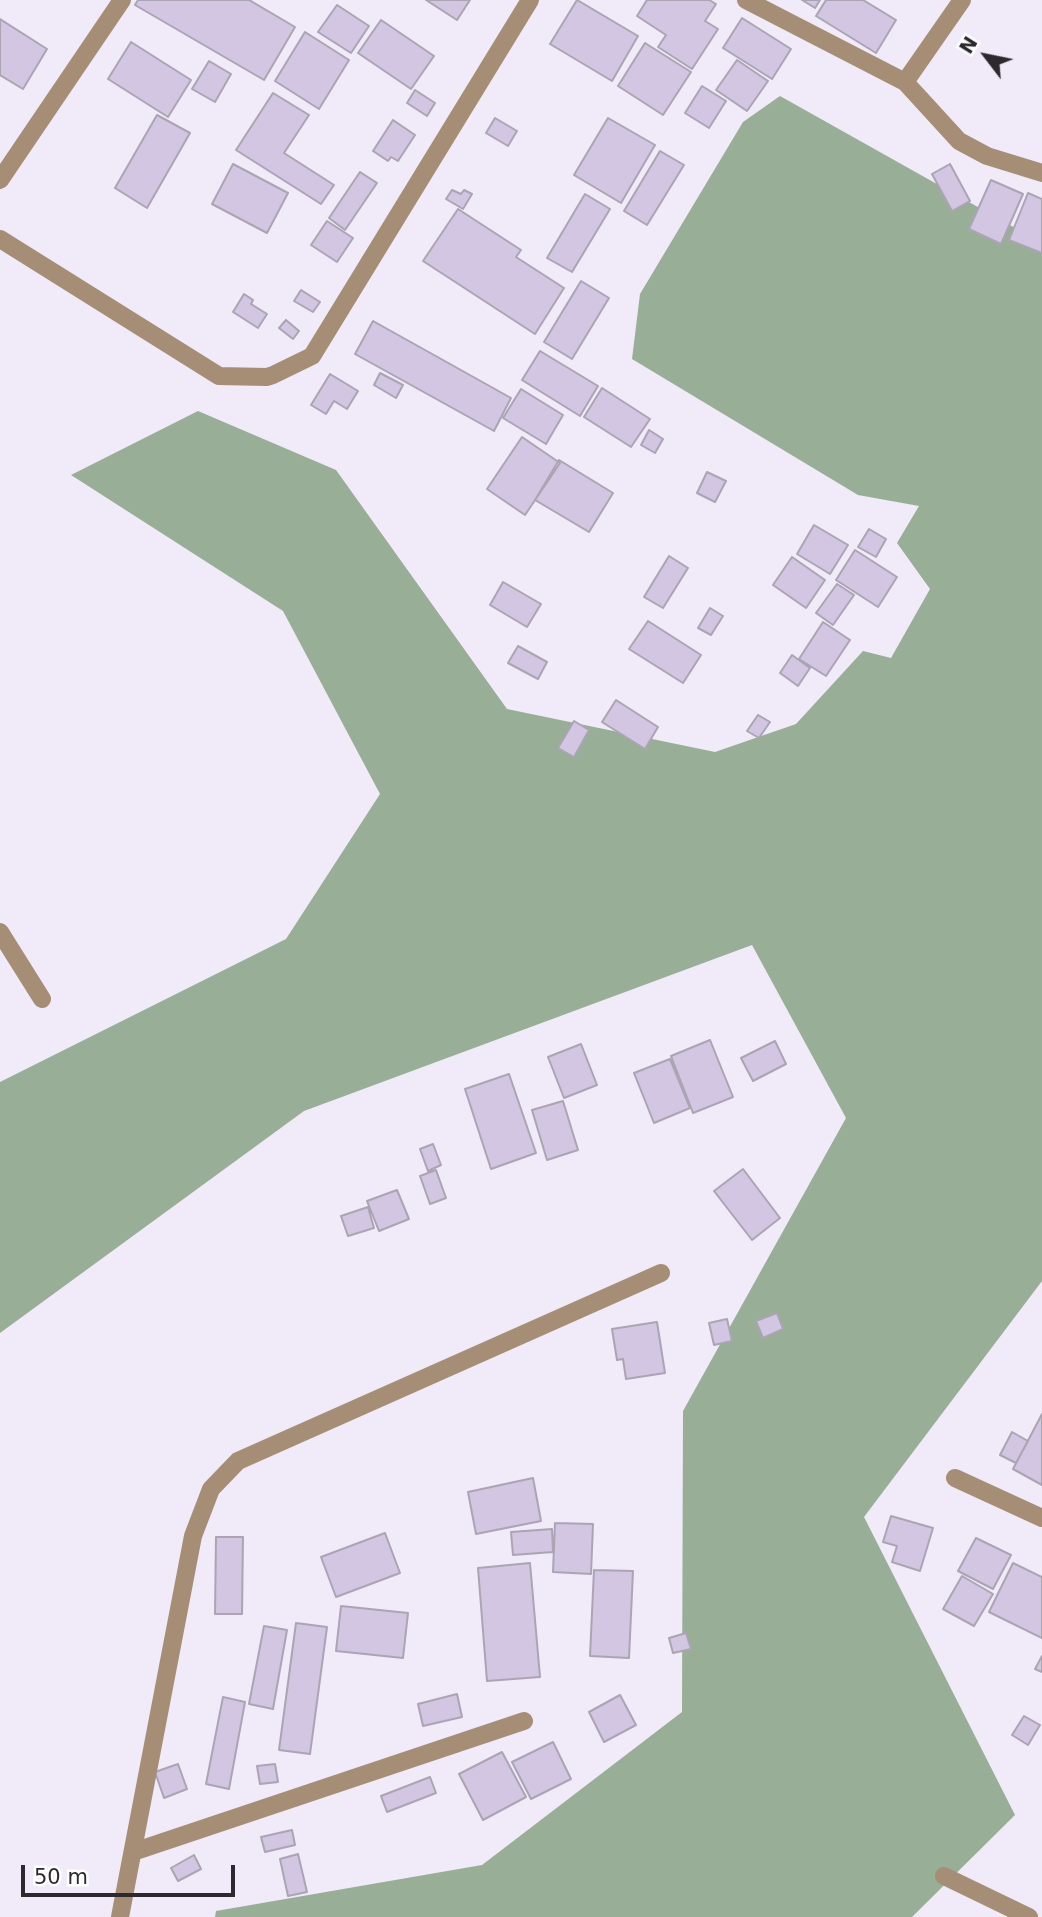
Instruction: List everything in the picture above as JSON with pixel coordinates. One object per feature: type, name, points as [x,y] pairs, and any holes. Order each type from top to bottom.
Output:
[{"type":"street","points":[[0,180],[122,0]]},
{"type":"street","points":[[0,239],[219,376],[272,375],[312,356],[530,0]]},
{"type":"street","points":[[746,0],[905,82],[958,141],[987,156],[1042,173]]},
{"type":"street","points":[[905,82],[962,0]]},
{"type":"street","points":[[0,932],[42,999]]},
{"type":"street","points":[[120,1917],[193,1536],[211,1489],[238,1461],[662,1273]]},
{"type":"street","points":[[955,1478],[1042,1518]]},
{"type":"street","points":[[132,1852],[524,1721]]},
{"type":"street","points":[[944,1876],[1029,1917]]},
{"type":"green space","points":[[780,96],[1042,243],[1042,1281],[864,1517],[1015,1815],[912,1917],[215,1917],[216,1911],[482,1865],[682,1712],[683,1411],[846,1118],[752,945],[304,1111],[0,1333],[0,1082],[286,939],[380,794],[283,611],[71,475],[198,411],[336,470],[507,709],[715,752],[796,724],[863,651],[891,658],[930,589],[897,543],[919,506],[858,495],[632,359],[640,294],[743,122]]},
{"type":"building","points":[[138,0],[249,0],[295,27],[264,80],[135,5]]},
{"type":"building","points":[[426,0],[470,0],[457,20]]},
{"type":"building","points":[[577,0],[638,36],[612,81],[550,44]]},
{"type":"building","points":[[647,0],[709,0],[716,4],[705,21],[718,29],[692,69],[658,47],[666,35],[637,16]]},
{"type":"building","points":[[802,0],[820,0],[815,8]]},
{"type":"building","points":[[826,0],[863,0],[896,20],[876,53],[816,16]]},
{"type":"building","points":[[337,5],[369,26],[351,53],[318,32]]},
{"type":"building","points":[[742,18],[791,49],[772,79],[723,48]]},
{"type":"building","points":[[0,19],[47,49],[23,89],[0,75]]},
{"type":"building","points":[[381,20],[434,56],[411,89],[358,53]]},
{"type":"building","points":[[305,32],[349,60],[319,109],[275,81]]},
{"type":"building","points":[[131,42],[191,80],[168,117],[108,79]]},
{"type":"building","points":[[645,43],[691,72],[663,115],[618,86]]},
{"type":"building","points":[[737,60],[768,81],[747,111],[716,90]]},
{"type":"building","points":[[209,61],[231,74],[215,102],[192,89]]},
{"type":"building","points":[[702,86],[726,101],[709,128],[685,113]]},
{"type":"building","points":[[415,90],[435,103],[427,116],[407,103]]},
{"type":"building","points":[[273,93],[309,115],[284,153],[334,185],[321,204],[236,150]]},
{"type":"building","points":[[157,115],[190,133],[147,208],[115,188]]},
{"type":"building","points":[[495,118],[517,131],[508,146],[486,133]]},
{"type":"building","points":[[608,118],[655,145],[621,203],[574,175]]},
{"type":"building","points":[[393,120],[415,135],[398,161],[391,157],[388,161],[373,151]]},
{"type":"building","points":[[660,151],[684,165],[647,225],[624,211]]},
{"type":"building","points":[[233,164],[288,193],[267,233],[212,204]]},
{"type":"building","points":[[950,164],[970,201],[952,211],[932,174]]},
{"type":"building","points":[[360,172],[377,183],[345,230],[329,218]]},
{"type":"building","points":[[991,180],[1023,194],[1001,244],[969,229]]},
{"type":"building","points":[[452,190],[461,194],[464,190],[472,194],[463,209],[446,199]]},
{"type":"building","points":[[1028,193],[1042,199],[1042,253],[1009,240]]},
{"type":"building","points":[[585,194],[610,209],[572,272],[547,258]]},
{"type":"building","points":[[458,209],[521,250],[516,257],[564,288],[535,334],[423,261]]},
{"type":"building","points":[[327,221],[353,238],[337,262],[311,245]]},
{"type":"building","points":[[581,281],[609,298],[572,359],[544,342]]},
{"type":"building","points":[[301,290],[320,302],[313,312],[294,301]]},
{"type":"building","points":[[244,294],[253,300],[251,304],[267,314],[258,328],[233,312]]},
{"type":"building","points":[[286,320],[299,331],[293,339],[279,328]]},
{"type":"building","points":[[373,321],[511,398],[494,431],[355,354]]},
{"type":"building","points":[[540,351],[598,386],[580,416],[522,380]]},
{"type":"building","points":[[380,373],[403,385],[396,398],[374,385]]},
{"type":"building","points":[[330,374],[358,391],[347,409],[334,401],[326,414],[311,405]]},
{"type":"building","points":[[602,388],[650,419],[631,447],[584,417]]},
{"type":"building","points":[[521,389],[563,415],[546,444],[503,418]]},
{"type":"building","points":[[649,430],[663,439],[655,453],[641,445]]},
{"type":"building","points":[[522,437],[560,463],[525,515],[487,489]]},
{"type":"building","points":[[559,460],[613,493],[589,532],[535,500]]},
{"type":"building","points":[[707,472],[726,481],[715,502],[697,493]]},
{"type":"building","points":[[814,525],[848,545],[830,574],[797,554]]},
{"type":"building","points":[[869,529],[886,539],[876,557],[858,547]]},
{"type":"building","points":[[855,550],[897,577],[878,607],[836,580]]},
{"type":"building","points":[[669,556],[688,568],[663,608],[644,597]]},
{"type":"building","points":[[792,557],[825,580],[806,608],[773,585]]},
{"type":"building","points":[[503,582],[541,604],[527,627],[490,605]]},
{"type":"building","points":[[837,584],[854,595],[833,625],[816,613]]},
{"type":"building","points":[[710,608],[723,616],[711,635],[698,628]]},
{"type":"building","points":[[648,621],[701,655],[683,683],[629,649]]},
{"type":"building","points":[[823,622],[850,640],[826,676],[799,659]]},
{"type":"building","points":[[518,646],[547,662],[538,679],[508,663]]},
{"type":"building","points":[[792,655],[810,668],[798,686],[780,673]]},
{"type":"building","points":[[616,700],[658,727],[645,749],[602,722]]},
{"type":"building","points":[[758,715],[770,722],[759,738],[747,731]]},
{"type":"building","points":[[574,721],[589,730],[574,757],[558,748]]},
{"type":"building","points":[[710,1040],[733,1097],[693,1113],[671,1056]]},
{"type":"building","points":[[775,1041],[786,1064],[753,1081],[741,1058]]},
{"type":"building","points":[[581,1044],[597,1085],[564,1098],[548,1057]]},
{"type":"building","points":[[670,1059],[690,1108],[654,1123],[634,1073]]},
{"type":"building","points":[[509,1074],[536,1153],[491,1169],[465,1089]]},
{"type":"building","points":[[563,1101],[578,1150],[547,1160],[532,1110]]},
{"type":"building","points":[[433,1144],[441,1165],[428,1171],[420,1149]]},
{"type":"building","points":[[743,1169],[780,1218],[752,1240],[714,1191]]},
{"type":"building","points":[[436,1170],[446,1198],[430,1204],[420,1176]]},
{"type":"building","points":[[397,1190],[409,1219],[379,1231],[367,1201]]},
{"type":"building","points":[[368,1207],[374,1228],[348,1236],[341,1216]]},
{"type":"building","points":[[777,1313],[783,1329],[763,1338],[756,1321]]},
{"type":"building","points":[[727,1319],[732,1341],[714,1345],[709,1323]]},
{"type":"building","points":[[657,1322],[665,1373],[626,1379],[623,1359],[617,1360],[612,1329]]},
{"type":"building","points":[[1042,1414],[1042,1485],[1013,1469]]},
{"type":"building","points":[[1012,1432],[1028,1441],[1016,1463],[1000,1455]]},
{"type":"building","points":[[533,1478],[541,1521],[476,1534],[468,1492]]},
{"type":"building","points":[[891,1516],[933,1528],[920,1571],[892,1562],[897,1546],[883,1542]]},
{"type":"building","points":[[555,1523],[593,1524],[591,1574],[553,1572]]},
{"type":"building","points":[[552,1529],[553,1552],[513,1555],[511,1532]]},
{"type":"building","points":[[385,1533],[400,1573],[336,1597],[321,1557]]},
{"type":"building","points":[[216,1537],[243,1537],[242,1614],[215,1614]]},
{"type":"building","points":[[976,1538],[1011,1555],[993,1589],[958,1571]]},
{"type":"building","points":[[530,1563],[540,1677],[487,1681],[478,1568]]},
{"type":"building","points":[[1013,1563],[1042,1577],[1042,1638],[989,1612]]},
{"type":"building","points":[[594,1570],[633,1571],[629,1658],[590,1656]]},
{"type":"building","points":[[962,1576],[993,1594],[974,1626],[943,1609]]},
{"type":"building","points":[[341,1606],[408,1613],[403,1658],[336,1651]]},
{"type":"building","points":[[296,1623],[327,1627],[310,1754],[279,1750]]},
{"type":"building","points":[[264,1626],[287,1630],[273,1709],[249,1704]]},
{"type":"building","points":[[686,1633],[691,1649],[673,1653],[669,1638]]},
{"type":"building","points":[[1042,1656],[1042,1672],[1035,1669]]},
{"type":"building","points":[[457,1694],[462,1717],[423,1726],[418,1704]]},
{"type":"building","points":[[620,1695],[636,1725],[604,1742],[589,1712]]},
{"type":"building","points":[[223,1697],[245,1702],[229,1789],[206,1784]]},
{"type":"building","points":[[1024,1716],[1040,1725],[1028,1745],[1012,1735]]},
{"type":"building","points":[[553,1742],[571,1779],[531,1799],[512,1762]]},
{"type":"building","points":[[502,1752],[526,1797],[483,1820],[459,1774]]},
{"type":"building","points":[[178,1764],[187,1789],[164,1798],[155,1772]]},
{"type":"building","points":[[275,1764],[278,1782],[260,1784],[257,1766]]},
{"type":"building","points":[[430,1777],[436,1793],[387,1812],[381,1796]]},
{"type":"building","points":[[292,1830],[295,1845],[265,1852],[261,1837]]},
{"type":"building","points":[[298,1854],[307,1892],[288,1896],[280,1859]]},
{"type":"building","points":[[194,1855],[201,1869],[178,1881],[171,1868]]}]
